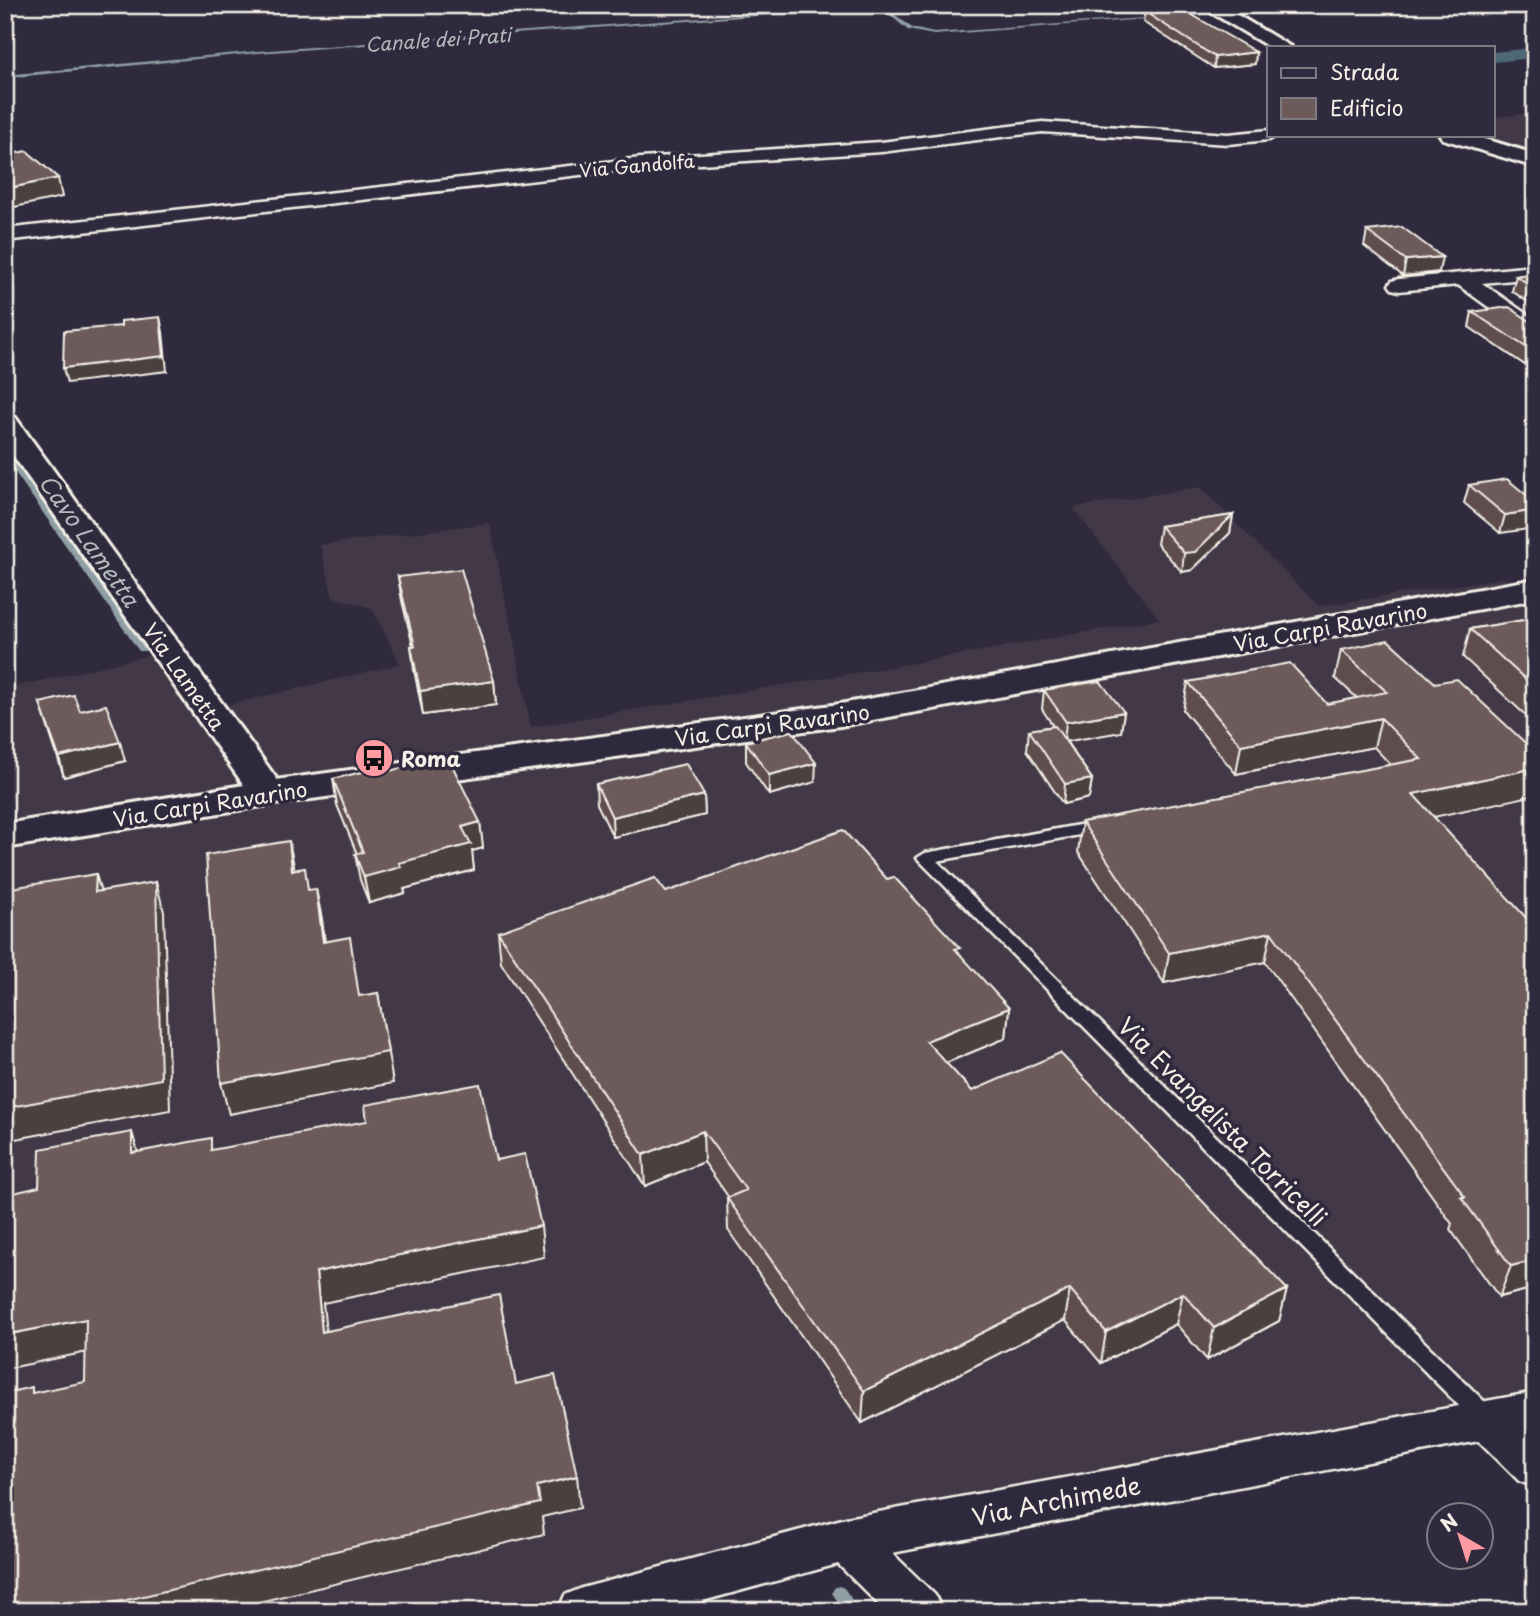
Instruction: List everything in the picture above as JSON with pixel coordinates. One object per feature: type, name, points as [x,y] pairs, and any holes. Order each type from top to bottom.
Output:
[{"type":"main road","points":[[1208,5],[1280,46]]},
{"type":"main road","points":[[1453,136],[1535,161]]},
{"type":"main road","name":"Via Lametta","points":[[5,423],[268,793]]},
{"type":"main road","name":"Via Carpi Ravarino","points":[[7,836],[268,793],[828,717],[1535,589]]},
{"type":"street","name":"Via Gandolfa","points":[[5,235],[641,163],[881,147],[1042,127],[1228,139],[1267,135]]},
{"type":"street","points":[[1399,285],[1535,272]]},
{"type":"street","points":[[1461,278],[1535,330]]},
{"type":"street","name":"Via Archimede","points":[[582,1611],[846,1540],[1535,1411]]},
{"type":"street","points":[[1488,1420],[1535,1467]]},
{"type":"street","points":[[846,1540],[918,1611]]},
{"type":"lane","name":"Via Evangelista Torricelli","points":[[1122,822],[925,858],[1488,1420]]},
{"type":"shaded area","points":[[1535,113],[1535,163],[1436,136],[1494,136],[1494,117]]},
{"type":"shaded area","points":[[1200,487],[1319,606],[1503,578],[1535,585],[1535,1416],[775,1575],[633,1611],[5,1611],[5,817],[18,814],[5,787],[5,689],[181,648],[224,706],[400,664],[372,608],[333,597],[320,545],[490,523],[531,727],[897,666],[1159,619],[1073,508]]},
{"type":"building","points":[[1149,5],[1175,5],[1256,52],[1215,57],[1145,12]]},
{"type":"building","points":[[27,151],[58,178],[5,189],[5,155]]},
{"type":"building","points":[[1402,227],[1442,257],[1406,260],[1367,231]]},
{"type":"building","points":[[1535,273],[1535,288],[1516,276]]},
{"type":"building","points":[[1509,307],[1535,322],[1535,353],[1472,312]]},
{"type":"building","points":[[160,317],[164,356],[63,368],[64,331],[121,326],[121,321]]},
{"type":"building","points":[[1507,479],[1535,502],[1535,510],[1505,515],[1469,485]]},
{"type":"building","points":[[1233,515],[1195,552],[1184,553],[1160,526]]},
{"type":"building","points":[[461,569],[494,681],[420,691],[411,646],[415,646],[398,577]]},
{"type":"building","points":[[1535,618],[1535,688],[1470,629]]},
{"type":"building","points":[[1388,640],[1435,683],[1457,679],[1535,752],[1535,768],[1413,794],[1529,921],[1535,920],[1535,1260],[1511,1266],[1461,1197],[1465,1197],[1271,932],[1169,953],[1082,822],[1421,759],[1381,718],[1241,745],[1188,682],[1290,663],[1327,704],[1387,692],[1341,650]]},
{"type":"building","points":[[1100,681],[1124,712],[1066,722],[1044,690]]},
{"type":"building","points":[[74,695],[80,711],[106,705],[120,742],[59,757],[40,703]]},
{"type":"building","points":[[1055,726],[1092,779],[1065,784],[1029,730]]},
{"type":"building","points":[[792,731],[816,763],[769,775],[746,742]]},
{"type":"building","points":[[448,757],[480,822],[462,827],[471,844],[399,863],[401,867],[364,877],[355,854],[363,852],[333,779],[387,766],[389,771]]},
{"type":"building","points":[[686,764],[704,795],[612,817],[596,784]]},
{"type":"building","points":[[843,830],[887,879],[894,877],[960,948],[955,949],[1009,1008],[926,1041],[972,1091],[1060,1053],[1287,1289],[1214,1328],[1183,1293],[1106,1332],[1070,1289],[864,1391],[727,1198],[746,1190],[703,1131],[643,1155],[498,932],[655,878],[666,892]]},
{"type":"building","points":[[289,841],[292,870],[305,868],[308,890],[316,889],[323,942],[350,937],[359,996],[378,993],[388,1052],[221,1083],[206,855]]},
{"type":"building","points":[[96,874],[95,892],[156,882],[161,1079],[5,1108],[5,889]]},
{"type":"building","points":[[480,1084],[496,1160],[525,1154],[541,1226],[316,1272],[322,1332],[499,1295],[516,1384],[555,1375],[577,1476],[537,1486],[540,1503],[80,1611],[5,1611],[5,1393],[32,1387],[32,1393],[85,1382],[86,1319],[5,1335],[5,1195],[39,1187],[40,1149],[132,1132],[132,1153],[211,1138],[211,1150],[367,1121],[365,1105]]},
{"type":"waterway","name":"Canale dei Prati","points":[[5,77],[258,52],[864,7],[882,7],[910,29],[934,34],[1157,18]]},
{"type":"waterway","name":"Canale dei Prati","points":[[1179,16],[1199,14]]},
{"type":"waterway","name":"Canale dei Prati","points":[[1494,57],[1535,53]]},
{"type":"waterway","name":"Cavo Lametta","points":[[5,452],[142,649]]},
{"type":"waterway","name":"Cavo Lametta","points":[[839,1593],[853,1611]]},
{"type":"place","name":"Roma","points":[[374,758]]}]
